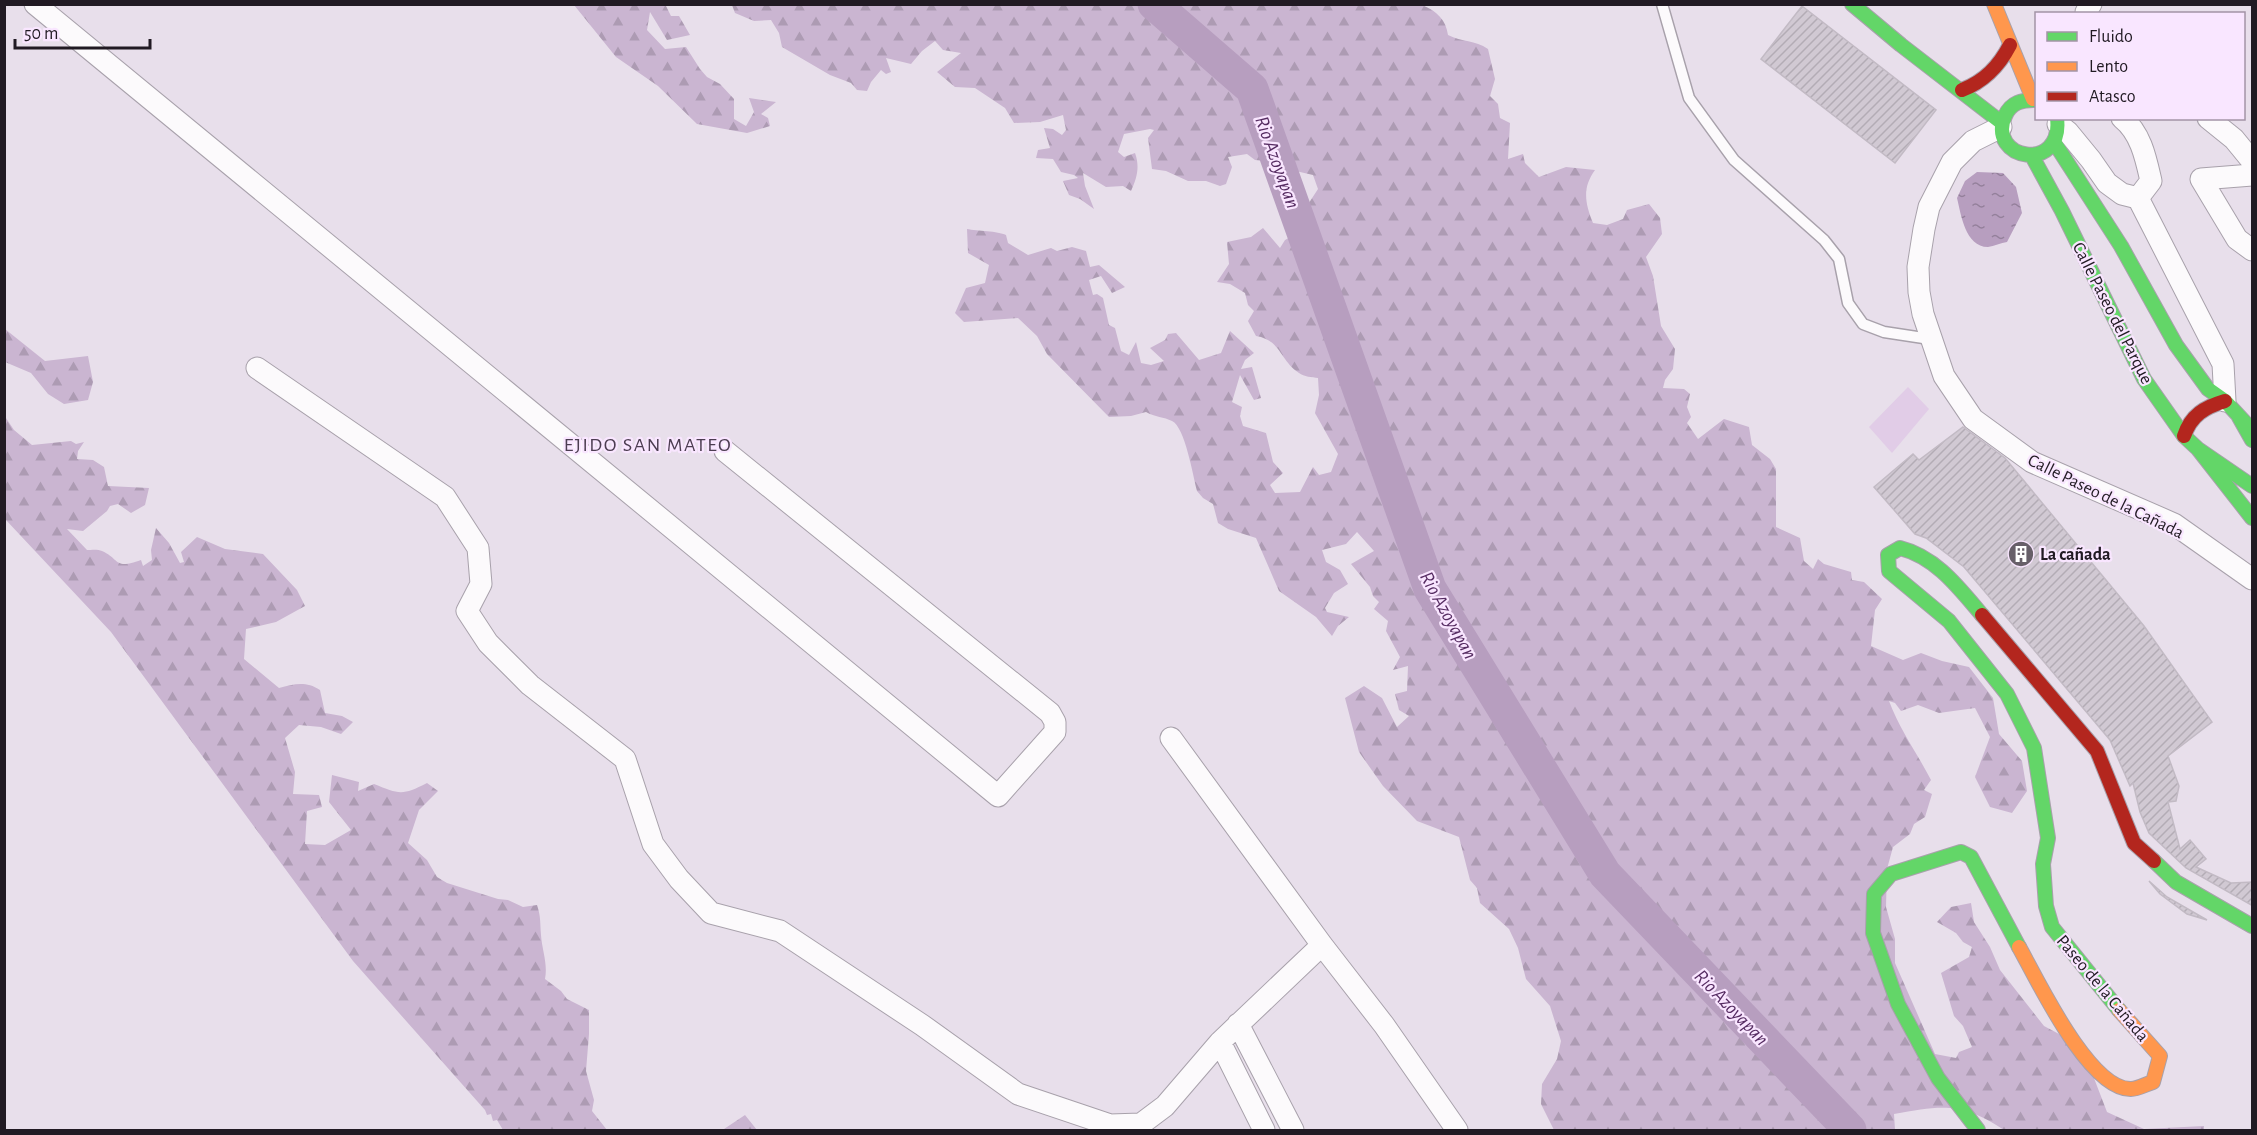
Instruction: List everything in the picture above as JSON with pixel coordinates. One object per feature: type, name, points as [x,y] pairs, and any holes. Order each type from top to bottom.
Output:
[{"type":"main road","points":[[1852,4],[1901,45],[1962,90],[2002,125]]},
{"type":"main road","points":[[1995,4],[2010,45],[2035,99],[2024,99],[2008,109],[2002,125],[2002,136],[2014,151],[2031,156],[2048,149],[2056,128]]},
{"type":"main road","points":[[1962,90],[1987,78],[2001,62],[2010,45]]},
{"type":"main road","name":"Calle Paseo del Parque","points":[[2056,128],[2176,345],[2208,389],[2253,430]]},
{"type":"main road","name":"Calle Paseo del Parque","points":[[2031,156],[2067,220],[2144,379],[2184,436],[2198,449],[2253,518]]},
{"type":"main road","points":[[2184,436],[2198,411],[2207,406],[2232,409],[2253,440]]},
{"type":"main road","points":[[2198,449],[2253,486]]},
{"type":"main road","name":"Paseo de la Cañada","points":[[1978,1131],[1938,1078],[1898,1004],[1873,933],[1874,894],[1892,874],[1911,866],[1961,852],[1971,857],[2065,1031],[2106,1080],[2130,1089],[2153,1082],[2160,1056],[2100,988],[2052,927],[2046,906],[2043,864],[2048,838],[2034,748],[2007,694],[1949,621],[1889,571],[1888,555],[1900,548],[1916,552],[1951,578],[2097,751],[2134,843],[2176,882],[2253,926]]},
{"type":"street","points":[[35,4],[998,796],[1055,732],[1055,722],[1050,713],[725,451]]},
{"type":"street","points":[[2129,120],[2138,138],[2151,181],[2138,198]]},
{"type":"street","points":[[2210,120],[2234,139],[2253,161]]},
{"type":"street","name":"Calle Paseo de la Cañada","points":[[2002,125],[1973,141],[1952,162],[1929,207],[1922,237],[1918,267],[1919,292],[1930,339],[1944,376],[1973,419],[2032,462],[2174,524],[2253,579]]},
{"type":"street","points":[[2056,128],[2068,132],[2107,183],[2122,194],[2138,198],[2223,364],[2232,409]]},
{"type":"street","points":[[2253,175],[2201,179],[2237,239],[2253,250]]},
{"type":"street","points":[[257,368],[445,497],[477,548],[481,585],[467,611],[488,643],[531,685],[625,759],[653,844],[679,879],[711,913],[780,931],[922,1025],[1018,1094],[1110,1125],[1141,1124],[1165,1106],[1220,1042],[1322,945]]},
{"type":"street","points":[[1171,738],[1322,945],[1384,1025],[1457,1131]]},
{"type":"street","points":[[1238,1024],[1293,1131]]},
{"type":"street","points":[[1220,1042],[1264,1131]]},
{"type":"lane","points":[[1662,4],[1689,98],[1734,160],[1824,240],[1839,260],[1848,303],[1863,324],[1884,332],[1930,339]]},
{"type":"shaded area","points":[[1908,387],[1929,409],[1892,453],[1869,427]]},
{"type":"green space","points":[[662,4],[666,6],[671,16],[679,16],[690,35],[667,40],[650,12],[647,30],[665,49],[686,47],[707,77],[720,84],[734,99],[734,119],[746,126],[754,112],[749,98],[776,102],[761,114],[768,118],[770,126],[747,133],[697,124],[658,86],[616,57],[574,5]]},
{"type":"green space","points":[[732,5],[1422,5],[1440,17],[1448,35],[1488,49],[1495,79],[1490,96],[1498,104],[1500,118],[1510,123],[1508,159],[1523,154],[1525,163],[1539,177],[1566,167],[1595,170],[1588,183],[1586,196],[1593,223],[1607,225],[1623,219],[1627,210],[1649,204],[1660,218],[1662,234],[1646,257],[1653,276],[1661,326],[1675,349],[1673,369],[1665,380],[1663,388],[1684,389],[1690,394],[1687,407],[1691,417],[1687,423],[1698,439],[1724,419],[1749,427],[1752,445],[1770,459],[1776,469],[1776,527],[1800,538],[1804,561],[1813,569],[1818,559],[1824,564],[1851,572],[1852,580],[1864,582],[1882,599],[1875,610],[1871,646],[1903,660],[1921,653],[1969,667],[1993,698],[1999,734],[2022,761],[2027,791],[2012,813],[1990,807],[1975,777],[1990,737],[1975,708],[1939,713],[1918,705],[1901,711],[1895,703],[1889,701],[1903,732],[1931,780],[1924,790],[1932,794],[1925,817],[1914,824],[1910,834],[1893,847],[1887,869],[1886,907],[1895,939],[1895,963],[1935,1054],[1956,1058],[1959,1052],[1972,1047],[1963,1026],[1954,1016],[1941,973],[1969,957],[1972,947],[1963,942],[1956,933],[1937,922],[1951,907],[1971,903],[1974,922],[1990,947],[2000,970],[2044,1026],[2059,1034],[2087,1060],[2107,1112],[2144,1129],[2204,1126],[2204,1130],[2004,1130],[1976,1114],[1952,1108],[1939,1108],[1894,1114],[1895,1130],[1554,1130],[1541,1104],[1542,1084],[1557,1059],[1561,1041],[1550,1006],[1526,979],[1518,948],[1509,929],[1480,903],[1477,888],[1470,880],[1459,837],[1417,821],[1383,786],[1359,752],[1345,698],[1364,686],[1382,698],[1397,727],[1409,716],[1399,710],[1395,694],[1407,691],[1408,666],[1393,670],[1400,657],[1386,631],[1388,621],[1374,609],[1379,602],[1351,564],[1374,551],[1357,532],[1346,544],[1322,550],[1326,562],[1340,570],[1348,584],[1334,593],[1325,608],[1327,612],[1349,617],[1338,626],[1332,636],[1316,617],[1279,591],[1256,538],[1228,529],[1218,523],[1213,504],[1197,491],[1185,442],[1177,425],[1146,412],[1131,416],[1109,417],[1047,354],[1037,336],[1018,318],[964,322],[955,313],[966,288],[985,283],[989,265],[968,253],[967,229],[1006,235],[1008,243],[1028,255],[1051,248],[1057,251],[1072,247],[1086,251],[1090,267],[1099,265],[1125,287],[1112,293],[1101,276],[1089,280],[1093,295],[1097,294],[1103,298],[1109,325],[1115,328],[1121,351],[1129,355],[1136,342],[1141,363],[1151,365],[1164,361],[1150,348],[1165,340],[1168,334],[1176,333],[1199,360],[1221,353],[1230,331],[1254,353],[1245,360],[1241,369],[1252,367],[1261,398],[1254,400],[1240,375],[1232,402],[1242,407],[1240,416],[1243,426],[1266,433],[1273,462],[1283,473],[1270,485],[1275,493],[1300,492],[1313,467],[1319,475],[1331,472],[1338,454],[1315,413],[1319,395],[1318,378],[1299,373],[1288,363],[1276,346],[1256,336],[1248,321],[1254,311],[1248,305],[1245,293],[1230,284],[1217,282],[1229,264],[1227,242],[1251,237],[1263,228],[1280,248],[1285,240],[1303,230],[1303,212],[1318,189],[1313,175],[1287,169],[1275,181],[1266,176],[1264,161],[1255,160],[1247,154],[1228,157],[1232,167],[1226,184],[1220,186],[1206,181],[1188,181],[1166,171],[1152,169],[1148,138],[1154,130],[1150,129],[1124,134],[1118,152],[1124,157],[1135,153],[1137,172],[1131,191],[1123,186],[1106,187],[1083,173],[1085,186],[1094,209],[1080,199],[1069,195],[1063,181],[1078,178],[1061,172],[1053,159],[1036,158],[1038,150],[1050,148],[1044,128],[1053,129],[1062,135],[1066,130],[1063,115],[1040,122],[1014,123],[1005,108],[975,88],[955,87],[937,72],[961,53],[943,50],[935,41],[911,64],[886,58],[891,72],[886,74],[881,70],[867,91],[857,90],[851,83],[830,75],[782,47],[779,33],[771,20],[754,21],[735,13]]},
{"type":"green space","points":[[5,329],[45,361],[88,356],[93,382],[88,400],[64,404],[48,394],[31,373],[5,362]]},
{"type":"green space","points":[[4,415],[14,430],[32,445],[84,442],[78,451],[77,459],[93,460],[104,467],[108,486],[149,488],[145,505],[131,513],[118,504],[110,506],[83,531],[67,529],[87,550],[102,551],[122,564],[141,560],[143,566],[152,560],[151,550],[156,528],[169,543],[180,563],[184,562],[181,552],[197,537],[225,549],[263,554],[297,590],[305,606],[276,622],[246,629],[244,659],[279,688],[305,684],[315,687],[320,690],[325,713],[342,716],[353,722],[341,734],[321,727],[299,725],[285,738],[295,772],[293,794],[319,795],[322,807],[307,811],[305,844],[325,845],[351,830],[329,802],[332,775],[359,782],[358,791],[374,784],[395,792],[406,792],[427,783],[438,791],[419,810],[408,843],[427,860],[437,877],[447,883],[508,900],[523,907],[537,905],[545,962],[545,979],[561,991],[567,999],[589,1010],[586,1071],[594,1100],[592,1111],[607,1130],[503,1130],[497,1120],[493,1121],[491,1114],[487,1115],[353,961],[111,632],[5,519]]},
{"type":"green space","points":[[745,1115],[757,1130],[724,1130],[724,1129]]},
{"type":"water","points":[[1977,172],[2003,173],[2016,187],[2022,213],[2007,242],[1988,247],[1980,246],[1969,236],[1965,228],[1957,198],[1965,181]]},
{"type":"building","points":[[1802,6],[1936,110],[1895,163],[1761,59]]},
{"type":"building","name":"La cañada","points":[[1963,427],[2005,458],[2144,626],[2212,722],[2168,756],[2179,786],[2176,801],[2168,802],[2180,849],[2190,840],[2206,859],[2196,867],[2231,883],[2253,882],[2253,906],[2186,868],[2149,833],[2140,812],[2133,783],[2130,786],[2110,740],[1964,567],[1926,538],[1915,534],[1874,487],[1913,454],[1919,460]]},
{"type":"building","points":[[2149,881],[2167,897],[2207,920],[2187,914],[2160,894]]},
{"type":"waterway","name":"Rio Azoyapan","points":[[1154,4],[1252,89],[1430,589],[1605,874],[1850,1130]]},
{"type":"traffic: fast","points":[[1852,4],[2002,123]]},
{"type":"traffic: fast","points":[[2035,100],[2017,103],[2007,111],[2002,131],[2006,143],[2015,151],[2039,154],[2049,148],[2056,136],[2057,120]]},
{"type":"traffic: fast","points":[[2054,142],[2121,246],[2176,345],[2208,389],[2225,401],[2252,430]]},
{"type":"traffic: fast","points":[[2032,156],[2062,211],[2144,379],[2184,436],[2198,449],[2252,518]]},
{"type":"traffic: fast","points":[[2239,417],[2252,440]]},
{"type":"traffic: fast","points":[[2198,449],[2252,486]]},
{"type":"traffic: fast","points":[[1982,615],[1965,594],[1925,558],[1900,548],[1888,555],[1889,571],[1949,621],[2007,694],[2034,748],[2048,838],[2043,864],[2046,906],[2052,927],[2119,1010]]},
{"type":"traffic: fast","points":[[1978,1130],[1938,1078],[1898,1004],[1873,933],[1874,894],[1891,874],[1961,852],[1971,857],[2019,947]]},
{"type":"traffic: fast","points":[[2154,861],[2176,882],[2252,926]]},
{"type":"traffic: slow","points":[[1994,4],[2033,99]]},
{"type":"traffic: slow","points":[[2019,947],[2051,1006],[2082,1053],[2098,1072],[2115,1084],[2134,1089],[2153,1082],[2160,1056],[2119,1010]]},
{"type":"traffic: jam","points":[[1962,90],[1978,82],[1990,72],[2010,45]]},
{"type":"traffic: jam","points":[[2184,436],[2195,417],[2211,406],[2225,401]]},
{"type":"traffic: jam","points":[[1982,615],[2097,751],[2134,843],[2154,861]]},
{"type":"place","name":"La cañada","points":[[2021,554]]},
{"type":"district","name":"EJIDO SAN MATEO","points":[[648,444]]}]
